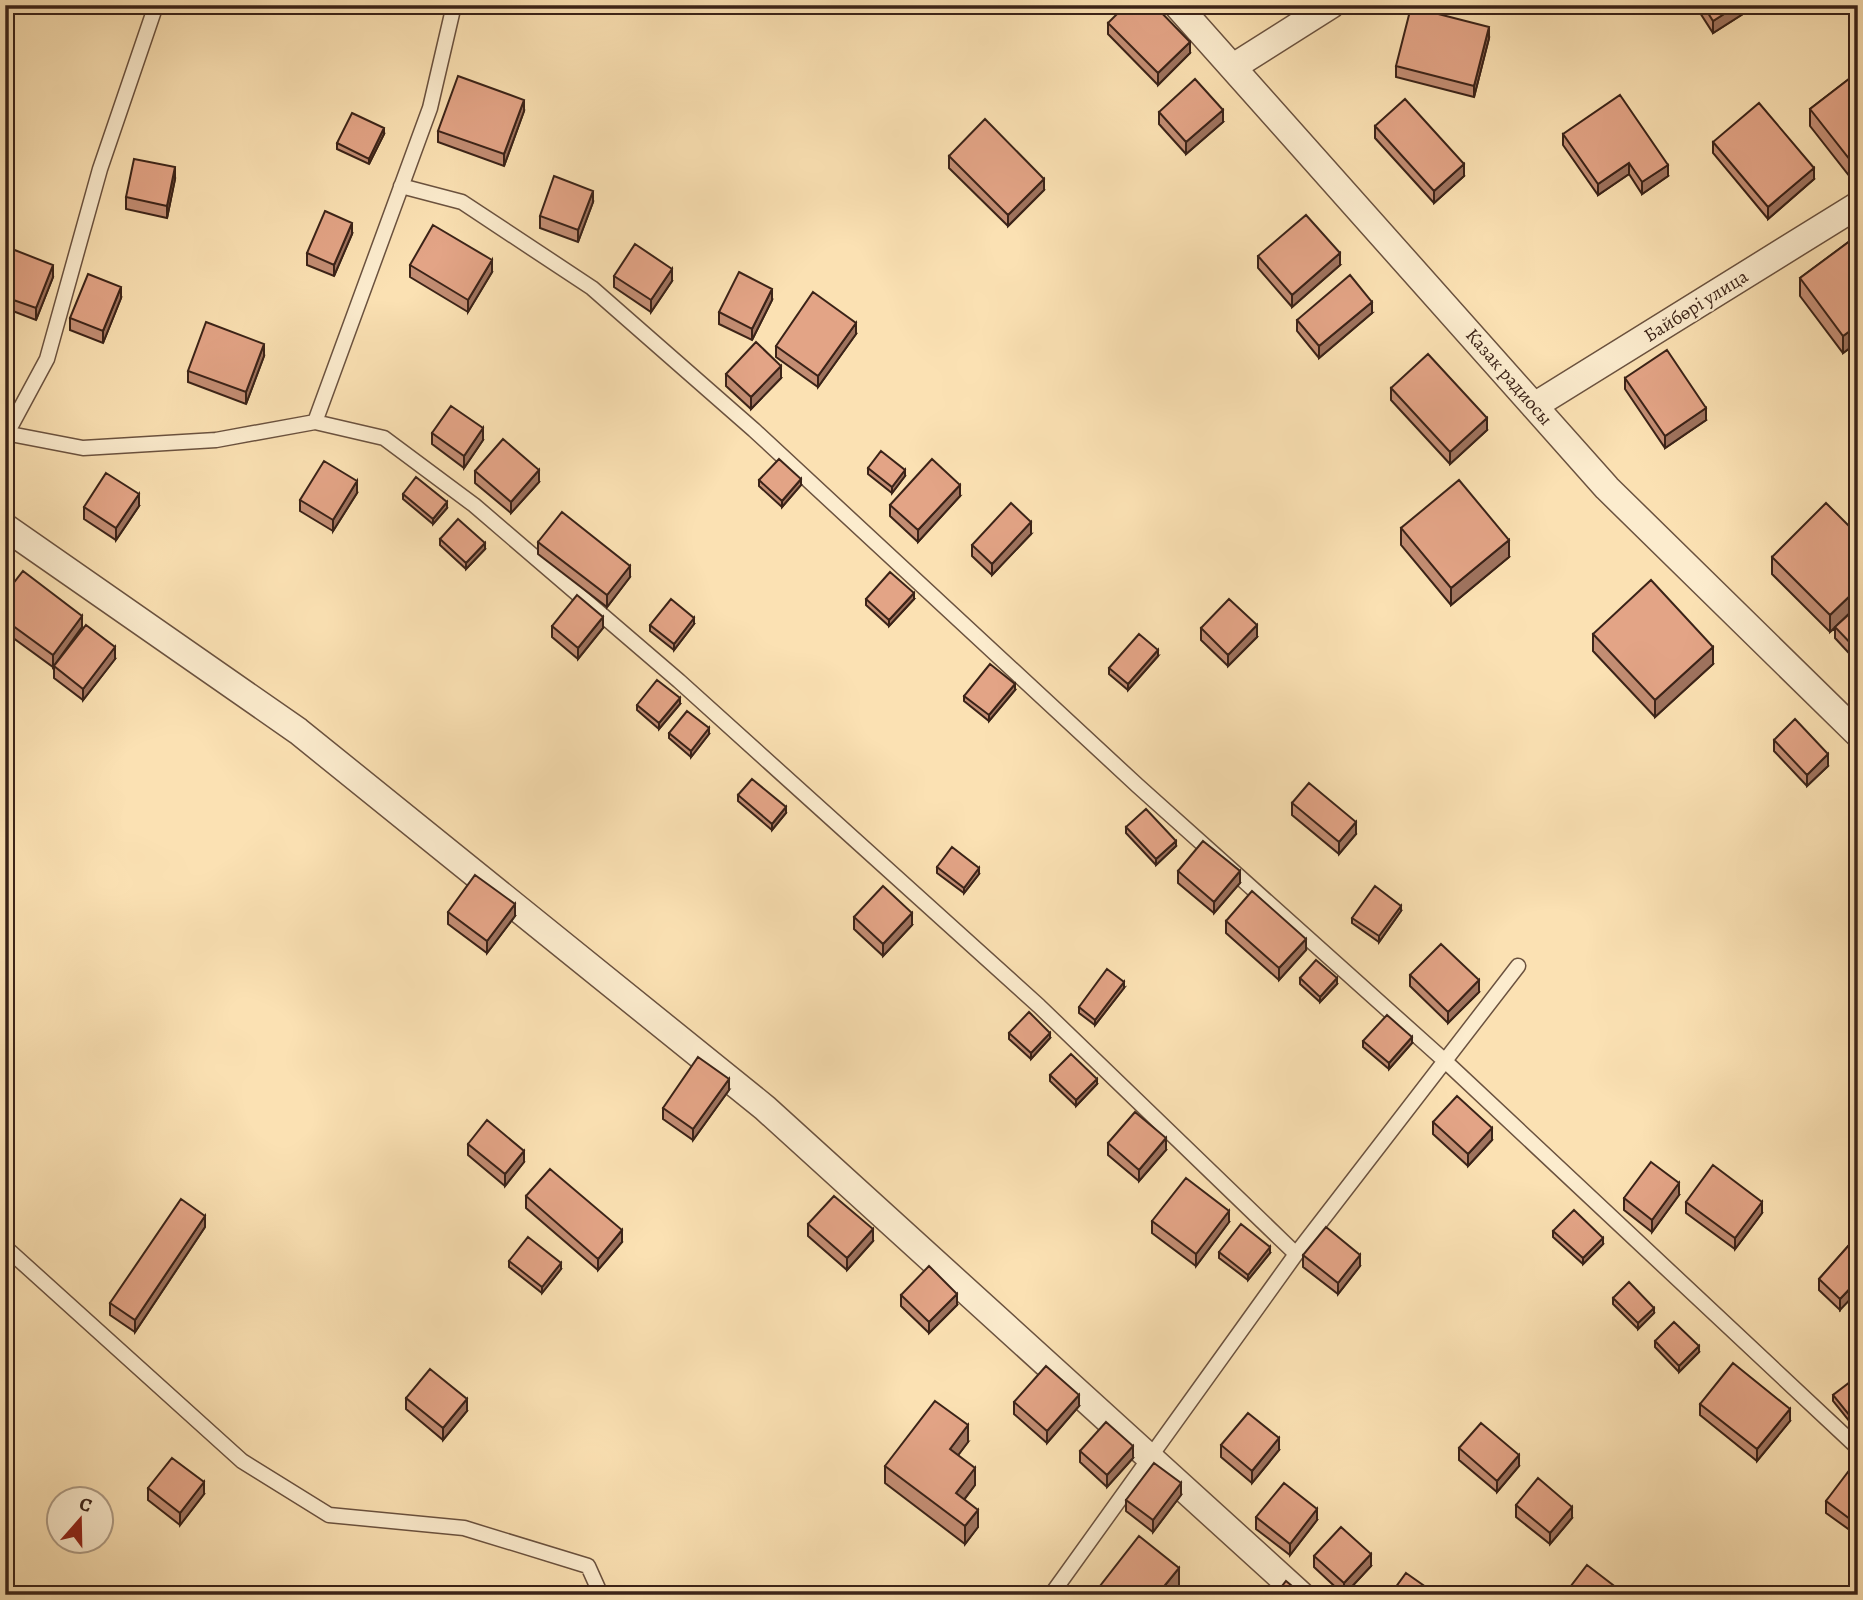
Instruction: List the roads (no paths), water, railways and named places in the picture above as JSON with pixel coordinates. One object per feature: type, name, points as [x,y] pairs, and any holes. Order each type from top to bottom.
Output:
[{"type":"street","name":"Казак радиосы","points":[[1177,5],[1606,488],[1858,734]]},
{"type":"street","points":[[1233,67],[1331,5]]},
{"type":"street","name":"Байбөрі улица","points":[[1534,406],[1858,205]]},
{"type":"street","points":[[5,527],[298,731],[765,1108],[1301,1595]]},
{"type":"lane","points":[[156,5],[100,169],[47,359],[6,435],[83,448],[216,440],[315,422],[384,438],[474,505],[679,681],[1029,997],[1296,1254]]},
{"type":"lane","points":[[315,422],[430,108],[454,5]]},
{"type":"lane","points":[[401,186],[461,202],[592,288],[754,430],[1138,786],[1444,1061],[1858,1448]]},
{"type":"lane","points":[[1051,1595],[1296,1254],[1518,965]]},
{"type":"lane","points":[[5,1247],[242,1461],[329,1515],[464,1528],[588,1566],[601,1595]]}]
